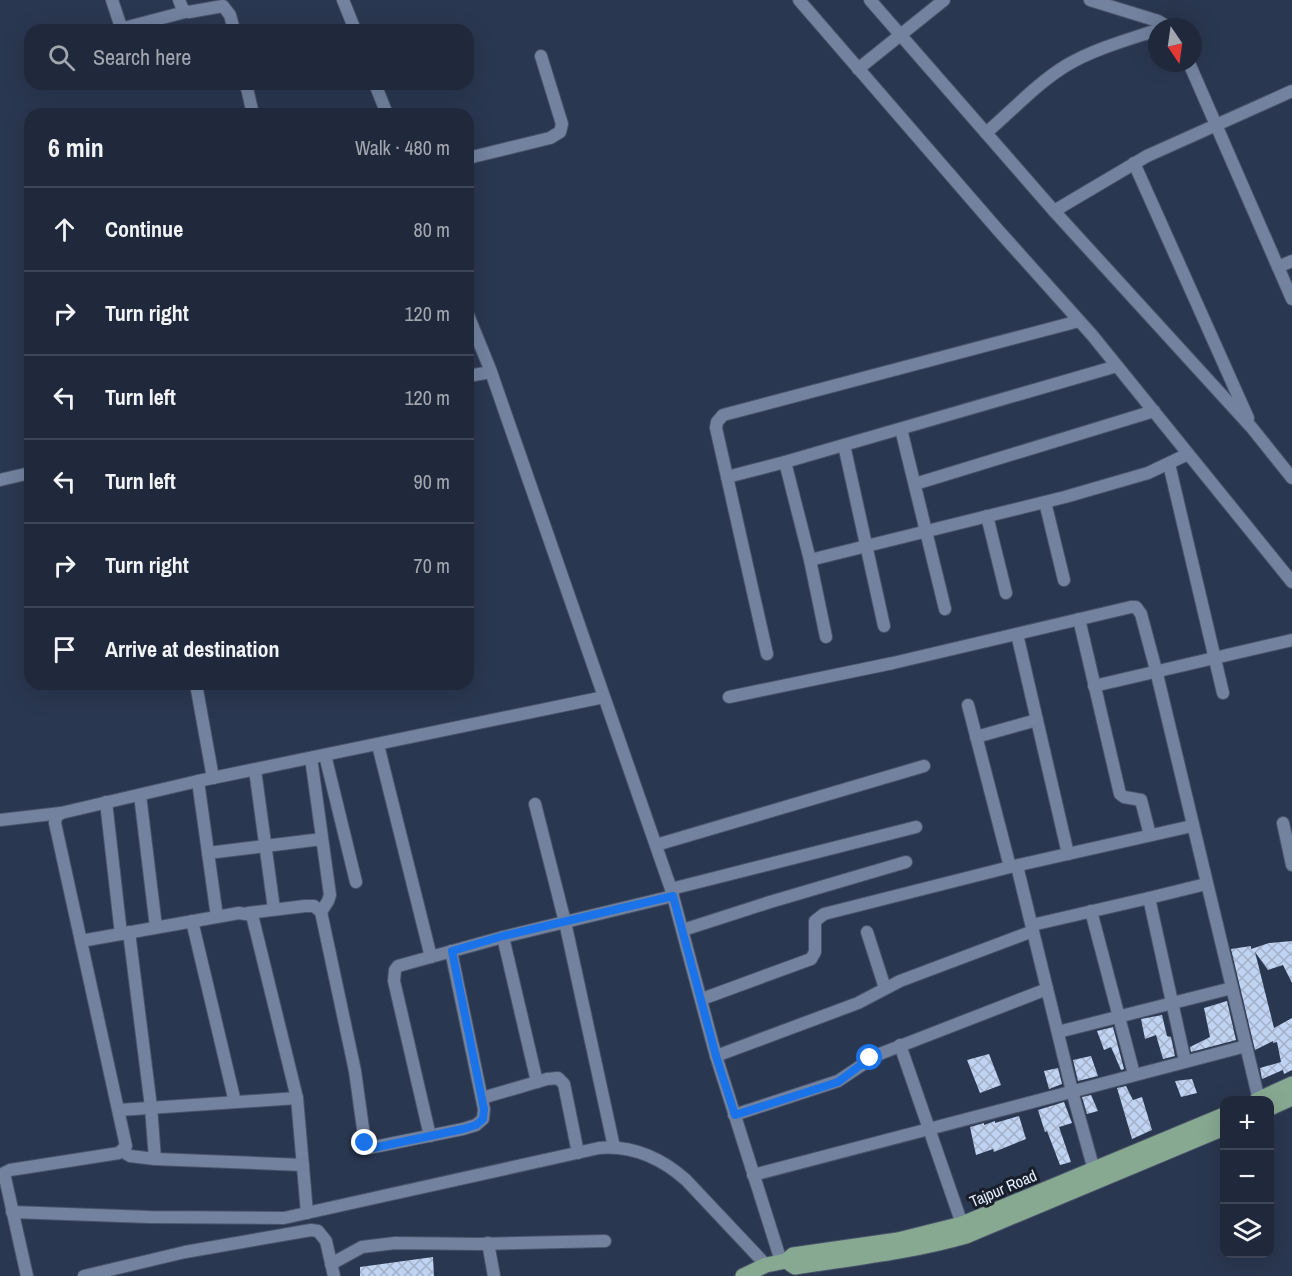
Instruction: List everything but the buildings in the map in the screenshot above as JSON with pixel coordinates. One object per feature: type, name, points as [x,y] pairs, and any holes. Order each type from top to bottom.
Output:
[{"type":"main road","points":[[1273,1096],[1292,1084]]},
{"type":"main road","points":[[1274,1101],[1292,1098]]},
{"type":"main road","name":"Tajpur Road","points":[[743,1276],[793,1255],[898,1240],[962,1224],[1220,1116]]},
{"type":"main road","name":"Tajpur Road","points":[[778,1262],[795,1267],[900,1252],[966,1236],[1220,1130]]},
{"type":"street","points":[[112,0],[120,24]]},
{"type":"street","points":[[179,0],[185,12]]},
{"type":"street","points":[[344,0],[353,24]]},
{"type":"street","points":[[799,0],[1079,321],[1292,582]]},
{"type":"street","points":[[870,0],[1054,211],[1252,428],[1287,463],[1292,478]]},
{"type":"street","points":[[858,69],[944,0]]},
{"type":"street","points":[[1090,0],[1148,18]]},
{"type":"street","points":[[139,24],[185,12],[223,6],[230,15],[232,24]]},
{"type":"street","points":[[986,133],[1067,65],[1110,46],[1148,33]]},
{"type":"street","points":[[474,157],[550,138],[560,132],[562,124],[541,56]]},
{"type":"street","points":[[1193,72],[1292,299]]},
{"type":"street","points":[[247,90],[252,108]]},
{"type":"street","points":[[377,90],[385,108]]},
{"type":"street","points":[[1054,211],[1134,163],[1292,91]]},
{"type":"street","points":[[1134,163],[1252,428]]},
{"type":"street","points":[[1278,267],[1292,261]]},
{"type":"street","points":[[768,654],[716,428],[717,422],[723,415],[1079,321]]},
{"type":"street","points":[[474,330],[491,372],[672,892],[716,1056],[778,1262]]},
{"type":"street","points":[[727,477],[1117,366]]},
{"type":"street","points":[[474,375],[491,372]]},
{"type":"street","points":[[915,484],[1154,411]]},
{"type":"street","points":[[901,429],[945,609]]},
{"type":"street","points":[[844,445],[884,626]]},
{"type":"street","points":[[810,560],[1046,502],[1125,480],[1169,464],[1188,454]]},
{"type":"street","points":[[785,462],[810,560],[826,637]]},
{"type":"street","points":[[1169,464],[1223,693]]},
{"type":"street","points":[[0,480],[24,474]]},
{"type":"street","points":[[1046,502],[1064,580]]},
{"type":"street","points":[[987,516],[1006,593]]},
{"type":"street","points":[[729,697],[893,663],[1131,607],[1137,608],[1141,614],[1156,670],[1206,884],[1260,1096]]},
{"type":"street","points":[[1079,619],[1120,794],[1140,800],[1150,835]]},
{"type":"street","points":[[1017,634],[1068,854]]},
{"type":"street","points":[[1094,686],[1292,640]]},
{"type":"street","points":[[197,690],[213,778]]},
{"type":"street","points":[[0,821],[58,815],[198,781],[604,697]]},
{"type":"street","points":[[968,705],[1032,928],[1094,1170]]},
{"type":"street","points":[[976,737],[1037,720]]},
{"type":"street","points":[[378,745],[431,957]]},
{"type":"street","points":[[325,755],[356,882]]},
{"type":"street","points":[[311,758],[330,895],[321,912]]},
{"type":"street","points":[[656,845],[924,766]]},
{"type":"street","points":[[255,770],[274,909]]},
{"type":"street","points":[[198,781],[217,916]]},
{"type":"street","points":[[140,795],[156,927]]},
{"type":"street","points":[[106,802],[151,1107],[155,1159]]},
{"type":"street","points":[[535,804],[565,922],[614,1147]]},
{"type":"street","points":[[27,1276],[4,1173],[122,1151],[126,1146],[55,823],[58,815]]},
{"type":"street","points":[[1283,823],[1292,866]]},
{"type":"street","points":[[702,999],[811,959],[815,952],[815,921],[824,914],[1013,866],[1192,826]]},
{"type":"street","points":[[430,1136],[394,975],[395,970],[403,964],[916,827]]},
{"type":"street","points":[[208,853],[322,839]]},
{"type":"street","points":[[683,930],[906,862]]},
{"type":"street","points":[[716,1056],[858,1003],[885,988],[1032,928],[1091,911],[1206,884]]},
{"type":"street","points":[[1149,898],[1185,1061]]},
{"type":"street","points":[[81,941],[239,912],[314,906],[321,912],[355,1071],[366,1146],[373,1148],[463,1129],[479,1123],[484,1115],[452,951]]},
{"type":"street","points":[[1091,911],[1134,1074]]},
{"type":"street","points":[[248,913],[254,918],[297,1098],[307,1213]]},
{"type":"street","points":[[192,921],[235,1102]]},
{"type":"street","points":[[867,932],[885,988]]},
{"type":"street","points":[[503,936],[537,1082]]},
{"type":"street","points":[[1058,1032],[1232,988]]},
{"type":"street","points":[[735,1115],[838,1082],[877,1054],[1047,989]]},
{"type":"street","points":[[900,1046],[962,1224]]},
{"type":"street","points":[[753,1175],[1246,1046]]},
{"type":"street","points":[[482,1098],[558,1078],[562,1081],[578,1153]]},
{"type":"street","points":[[119,1110],[297,1098]]},
{"type":"street","points":[[12,1212],[149,1217],[284,1218],[614,1147],[658,1159],[671,1167],[778,1262]]},
{"type":"street","points":[[122,1151],[130,1156],[155,1159],[303,1165]]},
{"type":"street","points":[[84,1276],[185,1252],[311,1230],[318,1231],[326,1241],[333,1270]]},
{"type":"street","points":[[333,1270],[351,1251],[362,1246],[395,1243],[605,1241]]},
{"type":"street","points":[[488,1243],[494,1276]]},
{"type":"route","points":[[365,1143],[369,1148],[373,1148],[463,1129],[476,1125],[483,1119],[484,1109],[452,951],[503,936],[673,896],[716,1056],[735,1115],[838,1082],[870,1058]]}]
